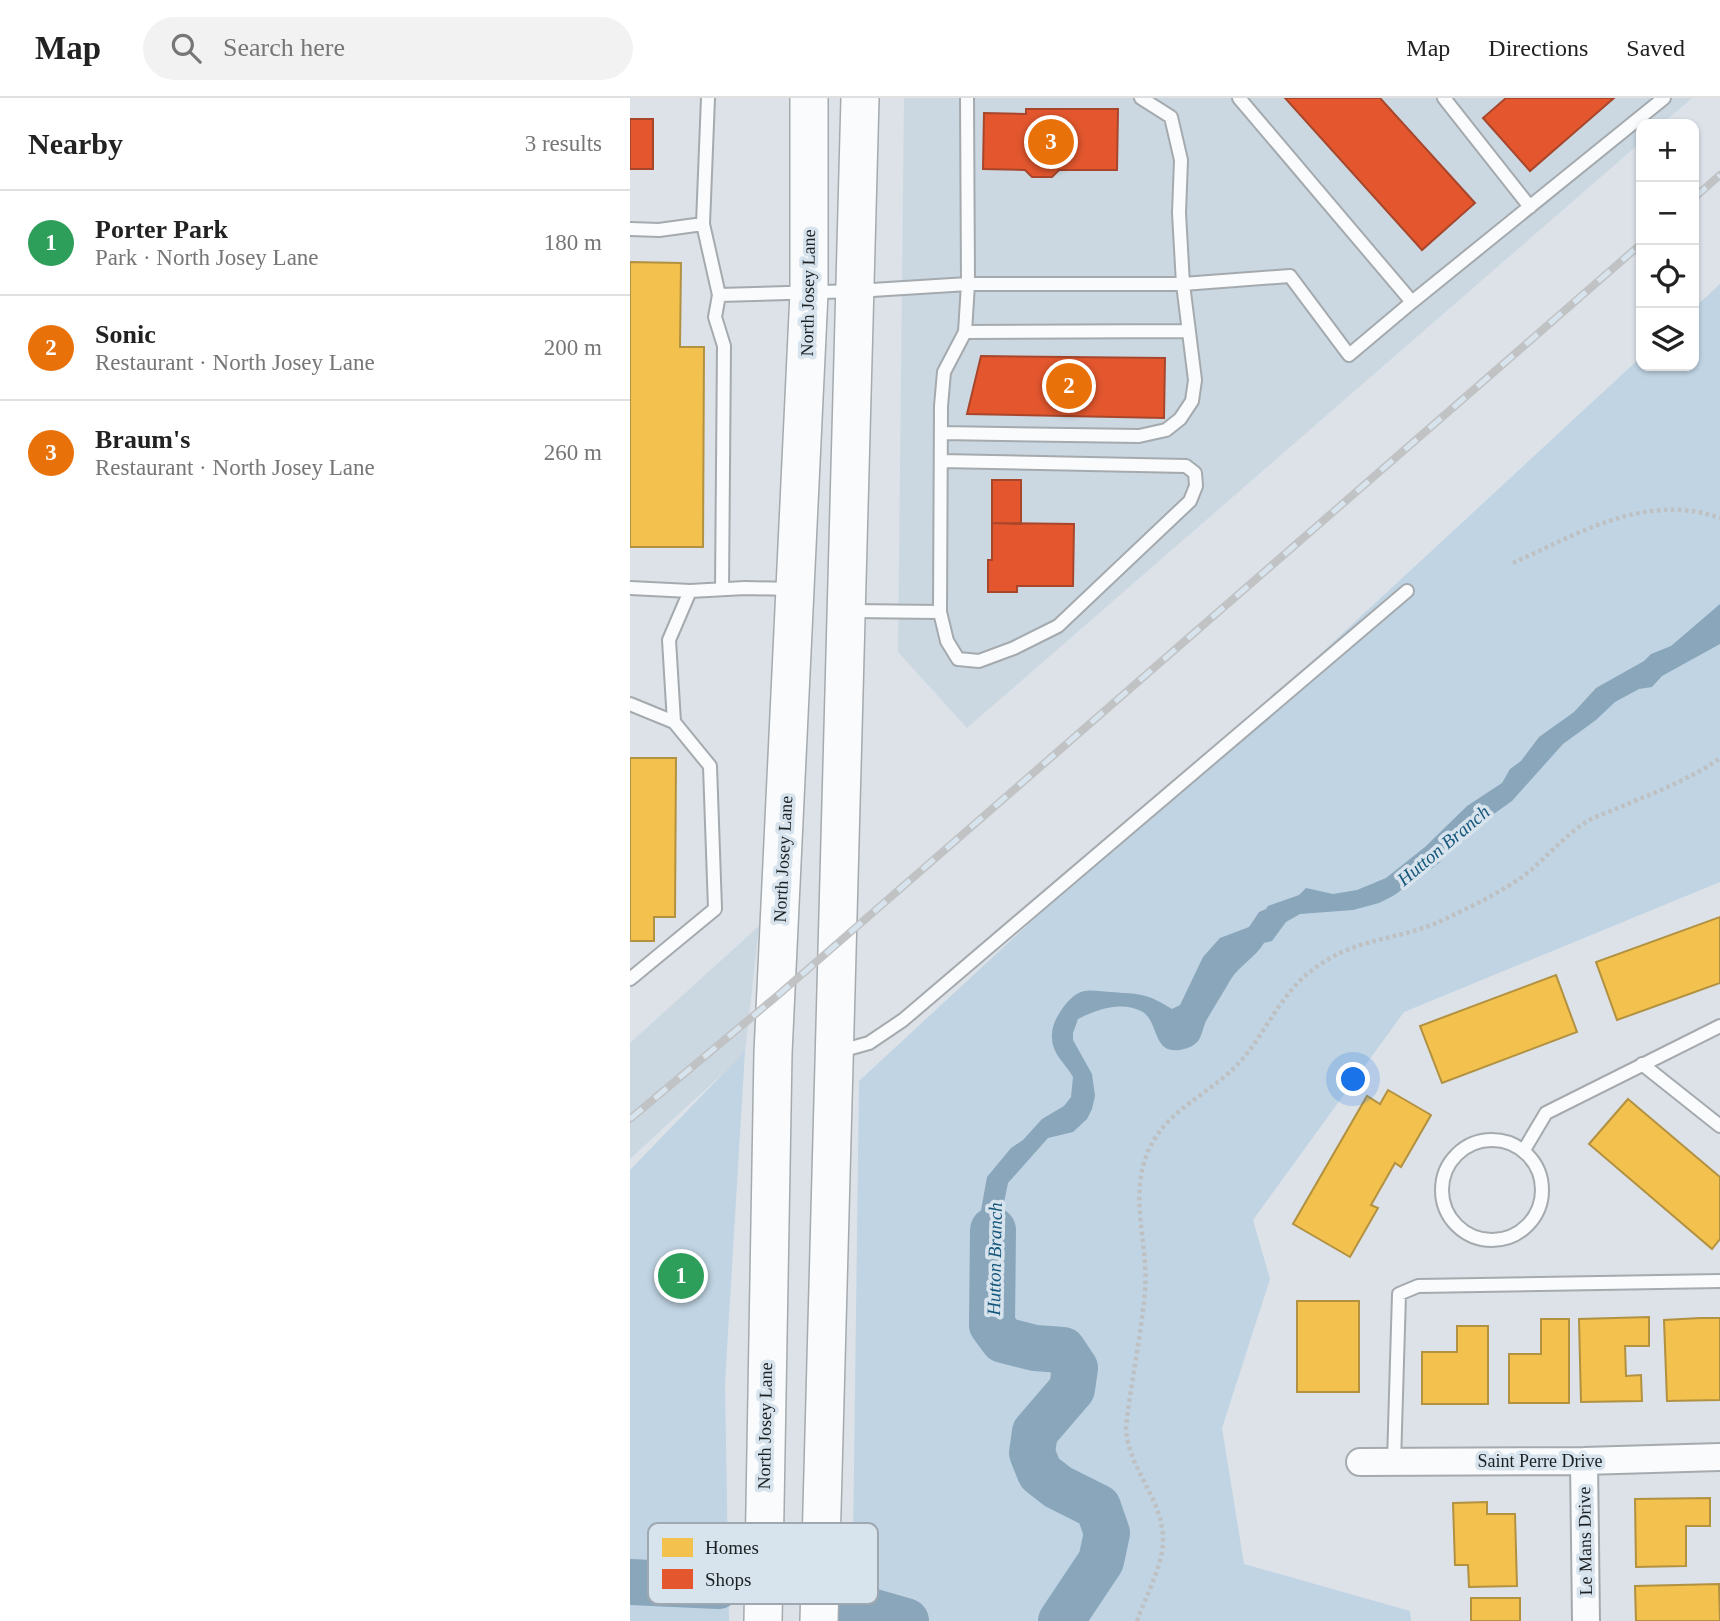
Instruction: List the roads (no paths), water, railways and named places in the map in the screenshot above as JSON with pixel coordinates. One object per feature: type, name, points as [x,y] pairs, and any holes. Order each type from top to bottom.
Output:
[{"type":"main road","name":"North Josey Lane","points":[[765,1523],[773,1053],[809,293],[809,98]]},
{"type":"main road","points":[[822,1523],[860,98]]},
{"type":"main road","points":[[795,589],[806,590],[816,596],[823,704],[840,798]]},
{"type":"street","name":"Saint Perre Drive","points":[[1360,1462],[1584,1461],[1720,1457]]},
{"type":"street","name":"Le Mans Drive","points":[[1584,1461],[1586,1621]]},
{"type":"lane","points":[[708,98],[703,224],[719,295],[715,317],[724,346],[722,589]]},
{"type":"lane","points":[[941,461],[1186,466],[1195,473],[1196,486],[1190,501],[1058,626],[979,662],[958,659],[947,641],[940,612],[941,433],[944,372],[965,332],[968,284],[967,98]]},
{"type":"lane","points":[[941,433],[1139,436],[1166,430],[1180,419],[1192,401],[1195,380],[1183,284],[1179,214],[1181,160],[1171,117],[1141,98]]},
{"type":"lane","points":[[1239,98],[1412,302]]},
{"type":"lane","points":[[1444,98],[1530,207]]},
{"type":"lane","points":[[719,295],[968,284],[1183,284],[1290,276],[1349,355],[1664,98]]},
{"type":"lane","points":[[630,229],[659,230],[703,224]]},
{"type":"lane","points":[[965,332],[1189,331]]},
{"type":"lane","points":[[630,588],[690,591],[795,589]]},
{"type":"lane","points":[[674,722],[669,640],[690,591]]},
{"type":"lane","points":[[834,1053],[869,1043],[903,1020],[1407,591]]},
{"type":"lane","points":[[846,611],[940,612]]},
{"type":"lane","points":[[630,704],[674,722],[710,766],[715,909],[630,979]]},
{"type":"lane","points":[[1524,1150],[1546,1113],[1720,1026]]},
{"type":"lane","points":[[1642,1064],[1720,1126]]},
{"type":"lane","points":[[1499,1140],[1524,1150],[1540,1171],[1543,1197],[1533,1222],[1511,1237],[1485,1241],[1461,1230],[1445,1209],[1441,1183],[1452,1159],[1473,1143],[1499,1140]]},
{"type":"lane","points":[[1394,1462],[1399,1294],[1418,1286],[1720,1281]]},
{"type":"water","points":[[1720,604],[1720,644],[1662,676],[1652,687],[1639,689],[1615,702],[1563,744],[1512,801],[1463,836],[1439,863],[1379,903],[1353,910],[1300,914],[1286,922],[1272,941],[1264,943],[1231,979],[1194,1045],[1186,1049],[1166,1048],[1157,1037],[1147,1016],[1133,1008],[1108,1008],[1078,1019],[1073,1040],[1092,1074],[1095,1096],[1092,1109],[1087,1119],[1073,1132],[1048,1138],[1008,1183],[997,1237],[1005,1266],[1005,1294],[973,1294],[978,1227],[987,1177],[1011,1148],[1023,1140],[1042,1119],[1064,1106],[1071,1097],[1073,1077],[1055,1050],[1052,1035],[1058,1016],[1073,997],[1083,991],[1128,993],[1149,997],[1172,1009],[1180,1005],[1203,957],[1220,938],[1249,927],[1259,912],[1299,895],[1306,888],[1333,894],[1357,890],[1386,878],[1425,847],[1467,806],[1502,783],[1510,769],[1521,761],[1539,737],[1574,712],[1596,688],[1644,661],[1651,654],[1671,646]]},
{"type":"waterway","name":"Hutton Branch","points":[[993,1230],[992,1325],[1003,1340],[1035,1348],[1063,1350],[1075,1368],[1072,1389],[1035,1432],[1032,1453],[1040,1473],[1058,1487],[1098,1507],[1107,1533],[1101,1561],[1061,1621]]},
{"type":"waterway","name":"Hutton Branch","points":[[630,1582],[648,1583]]},
{"type":"waterway","name":"Hutton Branch","points":[[850,1605],[906,1621]]},
{"type":"railway","points":[[1699,194],[1720,175]]},
{"type":"railway","points":[[630,1119],[777,996],[1640,245]]},
{"type":"place","name":"Braum's","points":[[1051,142]]},
{"type":"place","name":"Sonic","points":[[1069,386]]},
{"type":"place","name":"Porter Park","points":[[681,1276]]}]
